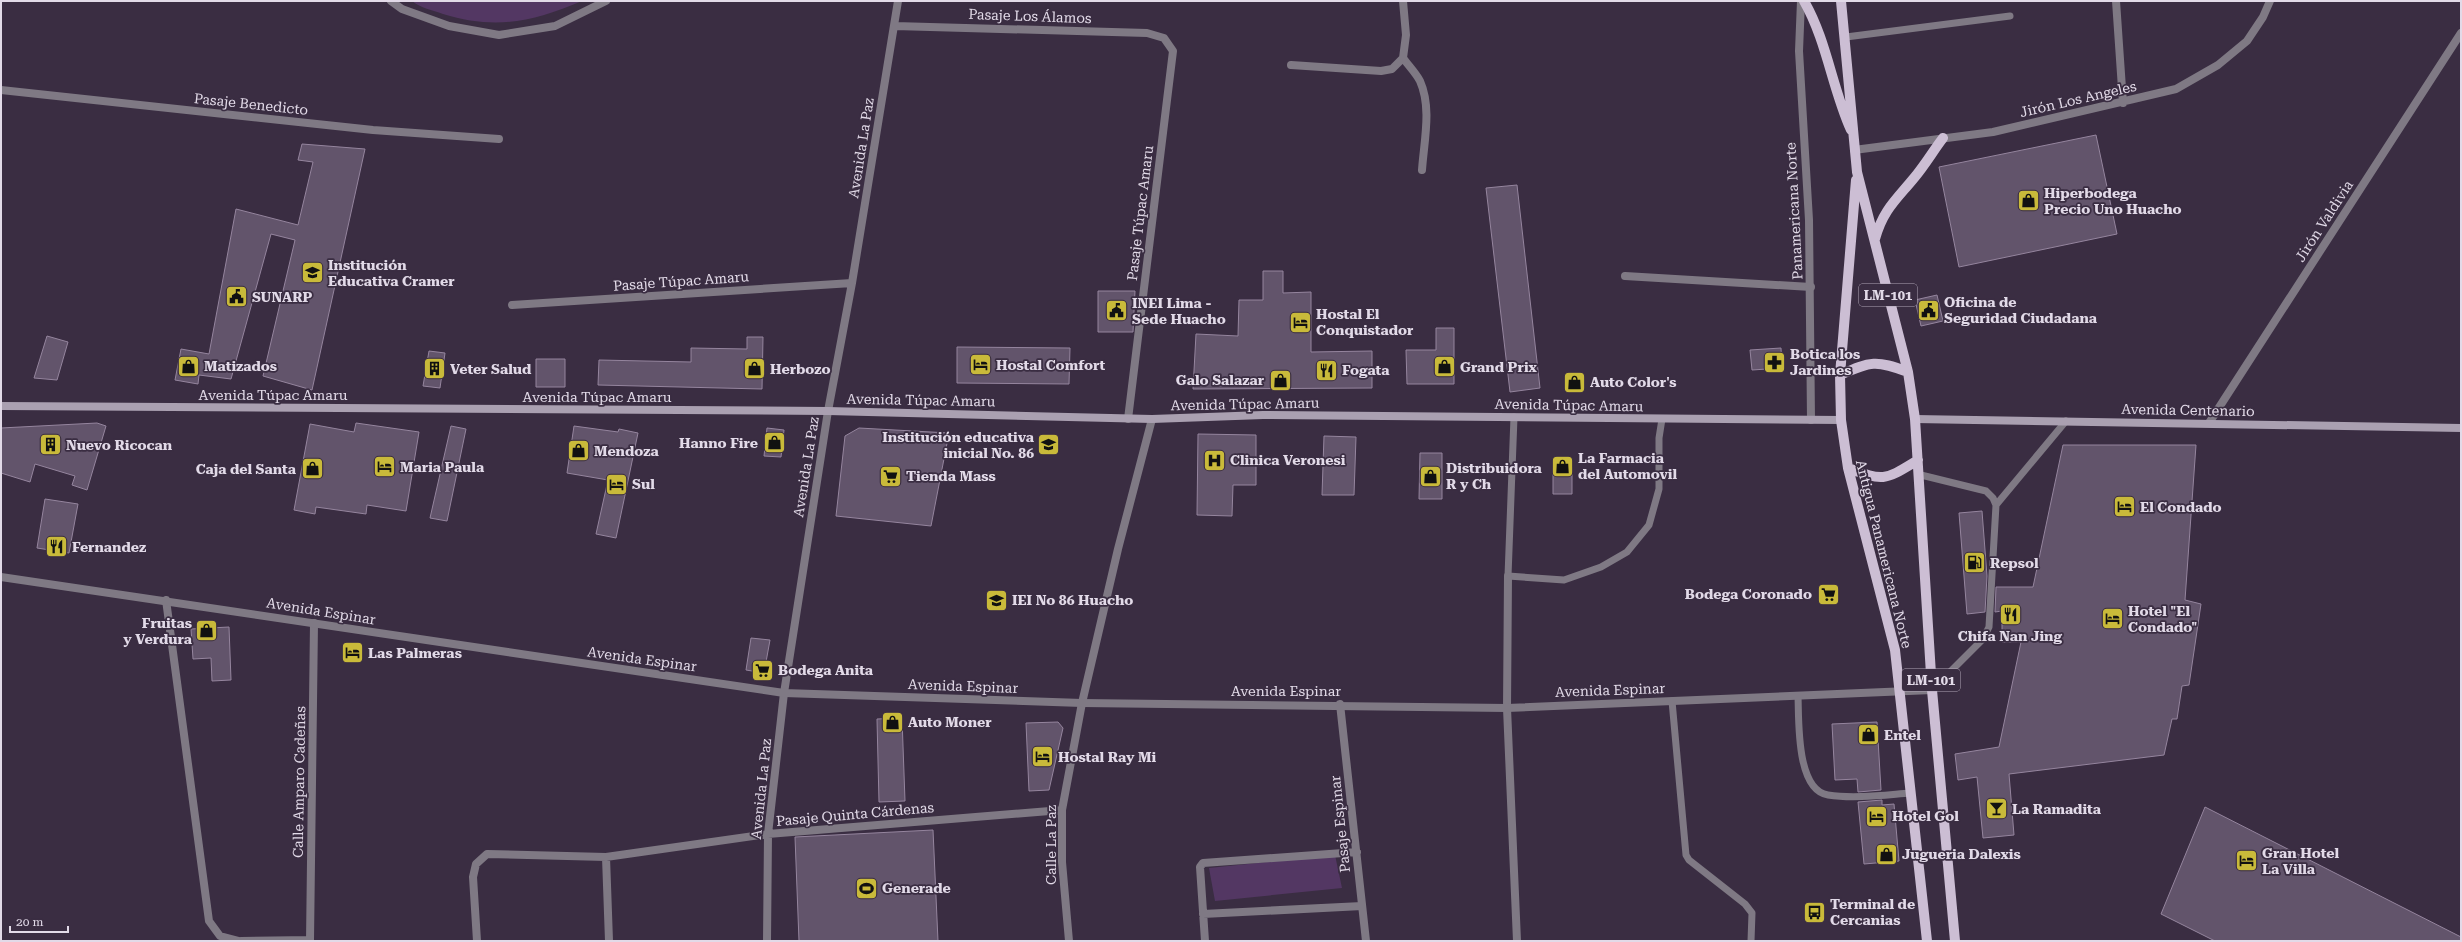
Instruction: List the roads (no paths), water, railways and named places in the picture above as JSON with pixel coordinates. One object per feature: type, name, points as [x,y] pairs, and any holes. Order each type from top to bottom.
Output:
[{"type":"main road","points":[[1804,1],[1816,22],[1836,96],[1854,138]]},
{"type":"main road","name":"Antigua Panamericana Norte","points":[[1842,1],[1857,172],[1908,372],[1916,419],[1932,690],[1955,941]]},
{"type":"main road","points":[[1875,241],[1878,227],[1889,207],[1914,178],[1943,138]]},
{"type":"main road","name":"Antigua Panamericana Norte","points":[[1857,172],[1840,375],[1841,420],[1848,468],[1895,650],[1927,941]]},
{"type":"main road","points":[[1840,375],[1866,364],[1885,364],[1908,372]]},
{"type":"main road","name":"Avenida Túpac Amaru","points":[[1,406],[828,411],[1128,419],[1263,415],[1841,420]]},
{"type":"main road","name":"Avenida Centenario","points":[[1916,419],[2461,428]]},
{"type":"main road","points":[[1848,468],[1869,476],[1889,478],[1918,460]]},
{"type":"street","points":[[391,1],[402,9],[449,26],[499,35],[555,26],[606,1]]},
{"type":"street","name":"Avenida La Paz","points":[[767,941],[768,834],[784,693],[828,411],[852,283],[898,1]]},
{"type":"street","points":[[1291,66],[1381,71],[1392,69],[1403,58],[1406,35],[1403,1]]},
{"type":"street","name":"Panamericana Norte","points":[[1801,1],[1799,51],[1811,287],[1812,420]]},
{"type":"street","points":[[2116,1],[2123,103]]},
{"type":"street","name":"Jirón Los Angeles","points":[[1854,150],[1993,132],[2123,103],[2176,89],[2218,65],[2246,42],[2263,17],[2270,1]]},
{"type":"street","name":"Pasaje Los Álamos","points":[[895,26],[1147,32],[1164,38]]},
{"type":"street","name":"Jirón Valdivia","points":[[2209,423],[2461,33]]},
{"type":"street","name":"Pasaje Túpac Amaru","points":[[1128,419],[1173,51],[1164,38]]},
{"type":"street","points":[[1403,58],[1419,79],[1424,92],[1426,110],[1422,170]]},
{"type":"street","name":"Pasaje Benedicto","points":[[1,90],[373,130],[499,139]]},
{"type":"street","points":[[1625,276],[1811,287]]},
{"type":"street","name":"Pasaje Túpac Amaru","points":[[512,305],[852,283]]},
{"type":"street","name":"Calle La Paz","points":[[1068,941],[1062,862],[1062,810],[1082,703],[1118,548],[1152,419]]},
{"type":"street","points":[[1508,576],[1507,708],[1517,941]]},
{"type":"street","name":"Avenida Espinar","points":[[1,578],[166,600],[784,693],[1082,703],[1340,704],[1507,708],[1932,690]]},
{"type":"street","points":[[166,600],[209,921],[220,936],[240,941],[310,940]]},
{"type":"street","name":"Calle Amparo Cadeñas","points":[[310,940],[314,623]]},
{"type":"street","name":"Pasaje Espinar","points":[[1340,704],[1366,941]]},
{"type":"street","name":"Pasaje Quinta Cárdenas","points":[[477,941],[473,877],[476,864],[487,854],[606,858],[768,834],[1062,810]]},
{"type":"street","points":[[1205,941],[1200,867],[1203,863],[1357,852]]},
{"type":"street","points":[[606,858],[609,941]]},
{"type":"street","points":[[1202,914],[1362,906]]},
{"type":"lane","points":[[1846,37],[2010,16]]},
{"type":"lane","points":[[1514,417],[1508,576],[1564,580],[1601,567],[1627,552],[1649,525],[1659,489],[1659,438],[1662,419]]},
{"type":"lane","points":[[1996,505],[2066,421]]},
{"type":"lane","points":[[1920,475],[1986,491],[1993,498],[1996,505],[1989,627],[1983,639],[1932,690]]},
{"type":"lane","points":[[1798,696],[1804,771],[1813,787],[1826,795],[1910,793]]},
{"type":"lane","points":[[1672,701],[1686,855],[1689,860],[1745,904],[1752,913],[1751,941]]},
{"type":"place","name":"Hiperbodega Precio Uno Huacho","points":[[2028,201]]},
{"type":"place","name":"Institución Educativa Cramer","points":[[312,273]]},
{"type":"place","name":"SUNARP","points":[[237,297]]},
{"type":"place","name":"Oficina de Seguridad Ciudadana","points":[[1929,310]]},
{"type":"place","name":"INEI Lima - Sede Huacho","points":[[1116,311]]},
{"type":"place","name":"Hostal El Conquistador","points":[[1300,322]]},
{"type":"place","name":"Botica los Jardines","points":[[1774,362]]},
{"type":"place","name":"Hostal Comfort","points":[[980,365]]},
{"type":"place","name":"Matizados","points":[[189,366]]},
{"type":"place","name":"Grand Prix","points":[[1445,367]]},
{"type":"place","name":"Veter Salud","points":[[434,369]]},
{"type":"place","name":"Herbozo","points":[[755,369]]},
{"type":"place","name":"Fogata","points":[[1326,370]]},
{"type":"place","name":"Galo Salazar","points":[[1280,380]]},
{"type":"place","name":"Auto Color's","points":[[1574,382]]},
{"type":"place","name":"Hanno Fire","points":[[774,443]]},
{"type":"place","name":"Nuevo Ricocan","points":[[51,445]]},
{"type":"place","name":"Institución educativa inicial No. 86","points":[[1049,445]]},
{"type":"place","name":"Mendoza","points":[[579,451]]},
{"type":"place","name":"Clinica Veronesi","points":[[1215,460]]},
{"type":"place","name":"La Farmacia del Automovil","points":[[1562,466]]},
{"type":"place","name":"Maria Paula","points":[[384,467]]},
{"type":"place","name":"Caja del Santa","points":[[312,469]]},
{"type":"place","name":"Tienda Mass","points":[[890,476]]},
{"type":"place","name":"Distribuidora R y Ch","points":[[1431,476]]},
{"type":"place","name":"Sul","points":[[617,484]]},
{"type":"place","name":"El Condado","points":[[2125,507]]},
{"type":"place","name":"Fernandez","points":[[57,547]]},
{"type":"place","name":"Repsol","points":[[1974,563]]},
{"type":"place","name":"Bodega Coronado","points":[[1828,594]]},
{"type":"place","name":"IEI No 86 Huacho","points":[[996,600]]},
{"type":"place","name":"Chifa Nan Jing","points":[[2010,614]]},
{"type":"place","name":"Hotel \"El Condado\"","points":[[2112,619]]},
{"type":"place","name":"Fruitas y Verdura","points":[[207,631]]},
{"type":"place","name":"Las Palmeras","points":[[353,653]]},
{"type":"place","name":"Bodega Anita","points":[[763,670]]},
{"type":"place","name":"Auto Moner","points":[[892,722]]},
{"type":"place","name":"Entel","points":[[1869,735]]},
{"type":"place","name":"Hostal Ray Mi","points":[[1042,757]]},
{"type":"place","name":"La Ramadita","points":[[1996,809]]},
{"type":"place","name":"Hotel Gol","points":[[1877,816]]},
{"type":"place","name":"Jugueria Dalexis","points":[[1887,854]]},
{"type":"place","name":"Gran Hotel La Villa","points":[[2247,861]]},
{"type":"place","name":"Generade","points":[[866,888]]},
{"type":"place","name":"Terminal de Cercanias","points":[[1815,912]]}]
